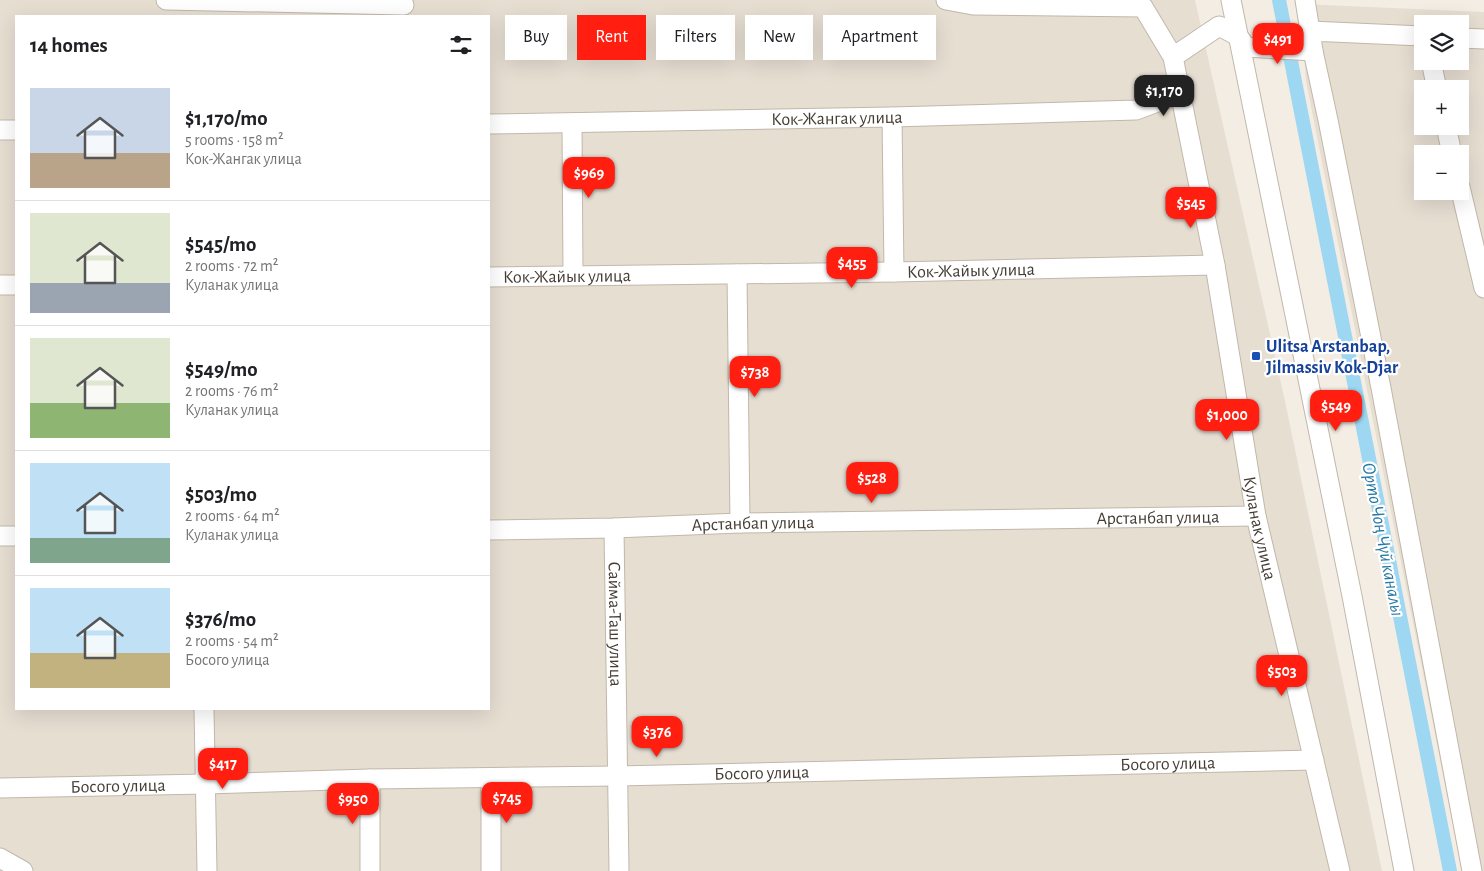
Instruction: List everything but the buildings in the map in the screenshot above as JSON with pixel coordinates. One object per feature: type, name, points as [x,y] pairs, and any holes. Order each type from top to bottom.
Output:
[{"type":"street","points":[[166,0],[404,4]]},
{"type":"street","points":[[946,0],[973,5],[1144,4]]},
{"type":"street","points":[[1231,0],[1352,596],[1404,871]]},
{"type":"street","points":[[1305,0],[1313,51],[1381,388],[1472,871]]},
{"type":"street","name":"Куланак улица","points":[[1144,4],[1173,57],[1215,265],[1256,516],[1340,871]]},
{"type":"street","points":[[1173,57],[1218,26],[1238,36],[1246,46],[1313,51]]},
{"type":"street","points":[[1310,31],[1414,36]]},
{"type":"street","points":[[1469,38],[1484,39]]},
{"type":"street","name":"Кок-Жангак улица","points":[[490,124],[892,117],[1136,110],[1181,93]]},
{"type":"street","points":[[892,117],[894,272]]},
{"type":"street","points":[[572,123],[573,275]]},
{"type":"street","points":[[0,130],[15,130]]},
{"type":"street","points":[[1463,200],[1484,288]]},
{"type":"street","name":"Кок-Жайык улица","points":[[490,277],[894,272],[1215,265]]},
{"type":"street","points":[[736,274],[740,523]]},
{"type":"street","points":[[0,285],[15,285]]},
{"type":"street","name":"Арстанбап улица","points":[[490,530],[740,523],[1256,516]]},
{"type":"street","name":"Сайма-Таш улица","points":[[614,528],[619,871]]},
{"type":"street","points":[[0,536],[15,536]]},
{"type":"street","points":[[204,710],[208,871]]},
{"type":"street","name":"Босого улица","points":[[0,788],[1314,760]]},
{"type":"street","points":[[490,778],[490,871]]},
{"type":"street","points":[[370,779],[370,871]]},
{"type":"street","points":[[0,858],[23,871]]},
{"type":"shaded area","points":[[0,0],[1195,0],[1285,401],[1382,871],[0,871]]},
{"type":"shaded area","points":[[1301,4],[1484,12],[1484,871],[1462,871],[1306,81]]},
{"type":"waterway","name":"Орто Чоң Чүй каналы","points":[[1279,0],[1450,871]]},
{"type":"place","name":"Ulitsa Arstanbap, Jilmassiv Kok-Djar","points":[[1256,356]]}]
